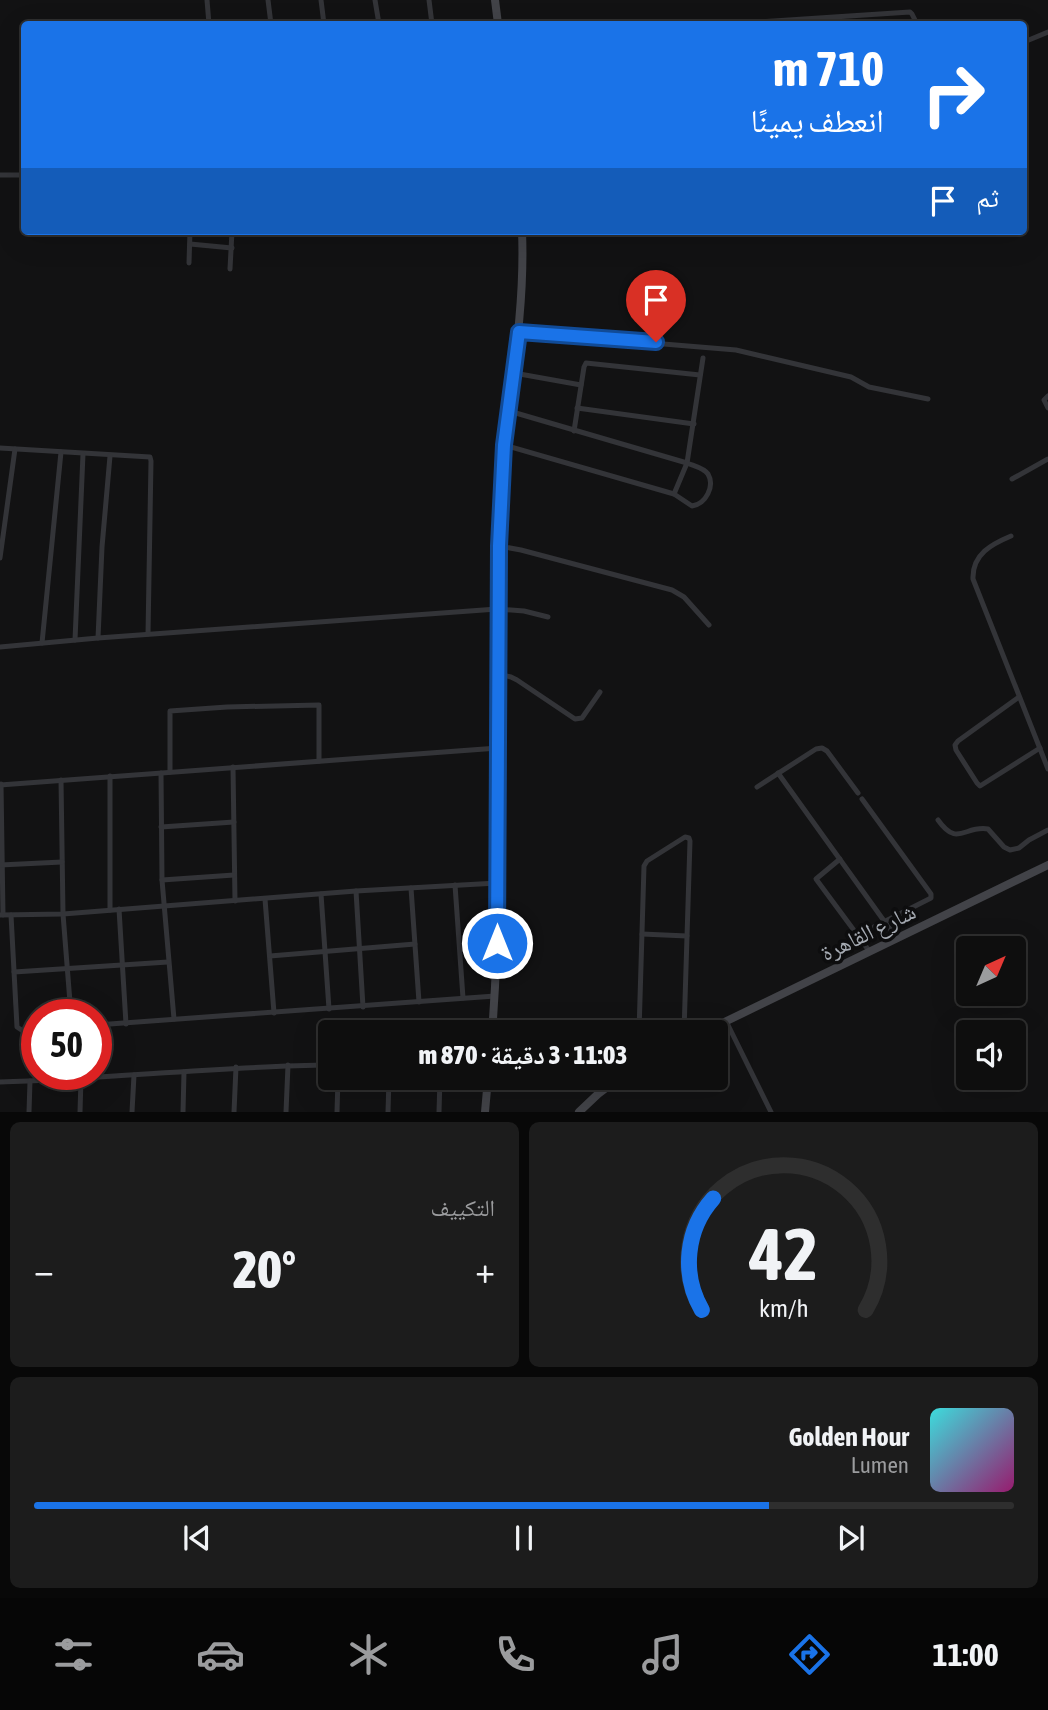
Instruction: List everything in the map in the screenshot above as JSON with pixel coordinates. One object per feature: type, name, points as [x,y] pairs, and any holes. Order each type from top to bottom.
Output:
[{"type":"main road","points":[[495,0],[498,21]]},
{"type":"main road","points":[[493,1020],[497,943],[499,546],[504,445],[519,332],[522,235]]},
{"type":"main road","name":"شارع القاهرة","points":[[728,1020],[1048,865]]},
{"type":"main road","points":[[485,1111],[487,1090]]},
{"type":"main road","points":[[579,1111],[603,1090]]},
{"type":"street","points":[[207,0],[209,21]]},
{"type":"street","points":[[268,0],[271,21]]},
{"type":"street","points":[[321,0],[324,21]]},
{"type":"street","points":[[375,0],[378,21]]},
{"type":"street","points":[[429,0],[432,21]]},
{"type":"street","points":[[826,21],[911,12],[916,21]]},
{"type":"street","points":[[1027,40],[1048,32]]},
{"type":"street","points":[[0,175],[21,175]]},
{"type":"street","points":[[189,263],[190,235]]},
{"type":"street","points":[[230,269],[232,235]]},
{"type":"street","points":[[190,244],[232,248]]},
{"type":"street","points":[[519,332],[736,350],[853,378],[869,387],[928,399]]},
{"type":"street","points":[[674,494],[687,463],[703,358]]},
{"type":"street","points":[[574,431],[586,363],[700,375]]},
{"type":"street","points":[[514,373],[581,385]]},
{"type":"street","points":[[1048,396],[1044,400],[1048,408]]},
{"type":"street","points":[[578,408],[694,424]]},
{"type":"street","points":[[504,445],[674,494],[692,506],[699,505],[705,499],[710,484],[709,476],[703,470],[687,463],[509,411]]},
{"type":"street","points":[[0,448],[150,457],[148,634]]},
{"type":"street","points":[[0,558],[15,449]]},
{"type":"street","points":[[42,643],[61,452]]},
{"type":"street","points":[[75,640],[83,454]]},
{"type":"street","points":[[98,638],[110,456]]},
{"type":"street","points":[[1012,480],[1048,458]]},
{"type":"street","points":[[1011,536],[984,551],[976,562],[972,575],[1048,769]]},
{"type":"street","points":[[499,546],[673,590],[684,597],[709,625]]},
{"type":"street","points":[[0,647],[498,609],[524,611],[548,617]]},
{"type":"street","points":[[498,674],[517,680],[575,719],[582,718],[600,692]]},
{"type":"street","points":[[1019,697],[958,741],[955,748],[980,786],[1040,748]]},
{"type":"street","points":[[170,772],[170,711],[319,705],[319,761]]},
{"type":"street","points":[[21,1030],[17,1027],[14,972],[5,915],[0,785],[498,748]]},
{"type":"street","points":[[757,788],[816,749],[822,748],[858,793]]},
{"type":"street","points":[[233,768],[235,901]]},
{"type":"street","points":[[161,773],[163,906],[173,1019]]},
{"type":"street","points":[[779,773],[897,939]]},
{"type":"street","points":[[110,776],[110,910]]},
{"type":"street","points":[[61,780],[63,914],[70,999]]},
{"type":"street","points":[[858,935],[929,900],[931,896],[862,799]]},
{"type":"street","points":[[938,820],[947,832],[956,834],[980,828],[988,829],[1010,850],[1019,848],[1029,839],[1048,830]]},
{"type":"street","points":[[161,827],[234,822]]},
{"type":"street","points":[[639,1020],[645,863],[685,837],[690,841],[684,1020]]},
{"type":"street","points":[[840,859],[816,880],[870,952]]},
{"type":"street","points":[[1,865],[62,862]]},
{"type":"street","points":[[162,880],[234,875]]},
{"type":"street","points":[[5,915],[63,914],[497,883]]},
{"type":"street","points":[[455,885],[463,998]]},
{"type":"street","points":[[411,888],[419,1002]]},
{"type":"street","points":[[356,891],[363,1007]]},
{"type":"street","points":[[321,894],[328,1009]]},
{"type":"street","points":[[265,899],[274,1013]]},
{"type":"street","points":[[119,909],[126,1024]]},
{"type":"street","points":[[642,934],[687,936]]},
{"type":"street","points":[[270,956],[415,944]]},
{"type":"street","points":[[14,972],[168,962]]},
{"type":"street","points":[[112,1024],[495,996]]},
{"type":"street","points":[[728,1025],[771,1111]]},
{"type":"street","points":[[286,1111],[288,1065]]},
{"type":"street","points":[[112,1076],[236,1067],[318,1065]]},
{"type":"street","points":[[234,1111],[236,1067]]},
{"type":"street","points":[[183,1111],[184,1072]]},
{"type":"street","points":[[132,1111],[134,1074]]},
{"type":"street","points":[[0,1082],[21,1081]]},
{"type":"street","points":[[29,1111],[30,1090]]},
{"type":"street","points":[[80,1111],[81,1090]]},
{"type":"street","points":[[337,1111],[338,1090]]},
{"type":"street","points":[[388,1111],[389,1090]]},
{"type":"street","points":[[439,1111],[440,1090]]},
{"type":"route","points":[[497,943],[501,482],[519,332],[656,342]]}]
